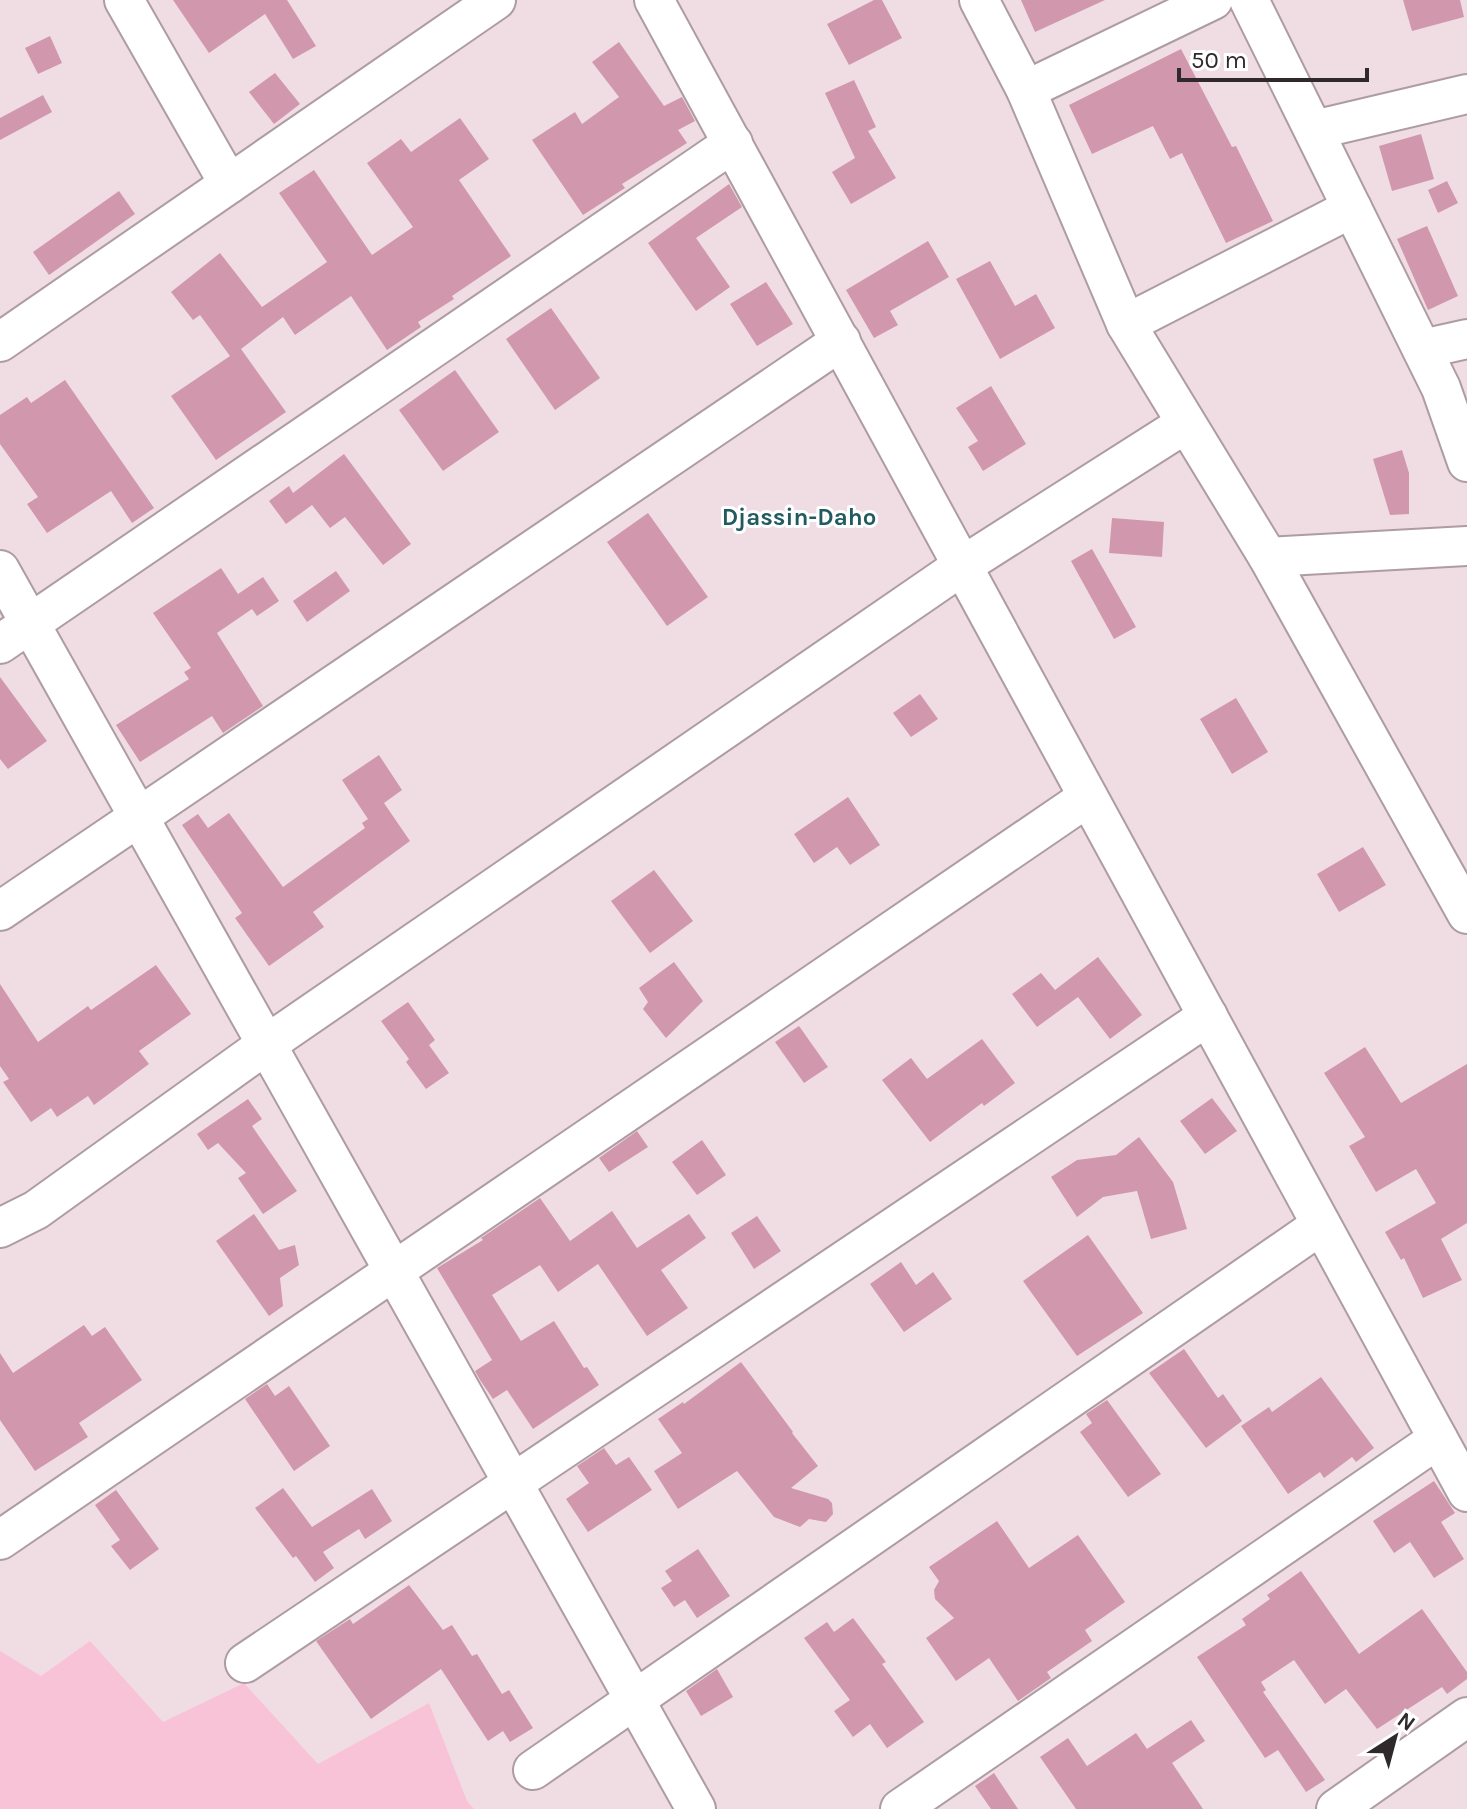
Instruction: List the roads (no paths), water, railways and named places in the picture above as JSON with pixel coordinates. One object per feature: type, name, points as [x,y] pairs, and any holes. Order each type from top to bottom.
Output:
[{"type":"street","points":[[124,0],[229,184]]},
{"type":"street","points":[[0,342],[496,0]]},
{"type":"street","points":[[654,0],[1467,1492]]},
{"type":"street","points":[[979,0],[1026,90],[1126,324],[1268,557],[1467,914]]},
{"type":"street","points":[[1026,90],[1213,0]]},
{"type":"street","points":[[1249,0],[1441,388],[1467,462]]},
{"type":"street","points":[[1314,130],[1467,94]]},
{"type":"street","points":[[15,633],[733,143]]},
{"type":"street","points":[[1126,324],[1352,208]]},
{"type":"street","points":[[1422,349],[1467,339]]},
{"type":"street","points":[[0,911],[841,341]]},
{"type":"street","points":[[0,1228],[36,1210],[267,1044],[962,566],[1185,424]]},
{"type":"street","points":[[1268,557],[1467,546]]},
{"type":"street","points":[[0,570],[15,633],[139,817],[696,1809]]},
{"type":"street","points":[[0,1540],[1088,797]]},
{"type":"street","points":[[245,1663],[1208,1016]]},
{"type":"street","points":[[533,1770],[1321,1225]]},
{"type":"street","points":[[900,1809],[1438,1439]]},
{"type":"street","points":[[1336,1809],[1467,1717]]},
{"type":"district","name":"Djassin-Daho","points":[[799,517]]}]
